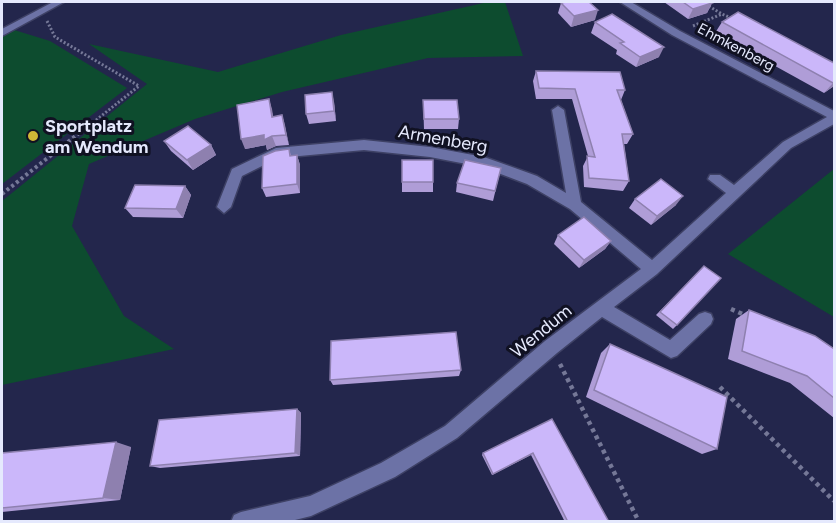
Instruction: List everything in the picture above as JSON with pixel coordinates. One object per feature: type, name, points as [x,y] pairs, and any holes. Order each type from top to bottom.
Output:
[{"type":"street","points":[[2,33],[59,2]]},
{"type":"street","name":"Ehmkenberg","points":[[625,2],[676,33],[834,118]]},
{"type":"street","points":[[558,110],[575,206]]},
{"type":"street","name":"Wendum","points":[[242,522],[311,506],[388,470],[451,432],[551,347],[652,269],[786,145],[834,118]]},
{"type":"street","name":"Armenberg","points":[[224,207],[237,173],[276,153],[364,145],[430,152],[484,162],[532,180],[575,206],[652,269]]},
{"type":"street","points":[[715,179],[736,193]]},
{"type":"street","points":[[601,308],[671,350],[705,320]]},
{"type":"path","points":[[702,2],[742,24]]},
{"type":"path","points":[[2,194],[140,86],[55,37],[42,11]]},
{"type":"path","points":[[676,33],[722,14]]},
{"type":"path","points":[[731,309],[752,318]]},
{"type":"path","points":[[551,347],[639,522]]},
{"type":"path","points":[[720,387],[834,501]]},
{"type":"green space","points":[[488,2],[505,2],[523,56],[428,58],[282,92],[195,119],[89,164],[72,226],[124,316],[174,349],[2,385],[2,201],[147,84],[89,44],[218,72],[341,35]]},
{"type":"green space","name":"Sportplatz am Wendum","points":[[11,29],[50,41],[127,88],[2,184],[2,34]]},
{"type":"green space","points":[[834,169],[834,317],[728,254]]},
{"type":"building","points":[[589,2],[598,10],[574,16],[561,3]]},
{"type":"building","points":[[683,2],[710,2],[712,3],[693,9]]},
{"type":"building","points":[[738,12],[834,63],[834,82],[722,22]]},
{"type":"building","points":[[612,14],[664,47],[640,57],[620,43],[624,42],[595,22]]},
{"type":"building","points":[[536,71],[620,72],[625,90],[617,90],[633,134],[622,134],[629,181],[589,178],[587,156],[595,157],[575,89],[539,88]]},
{"type":"building","points":[[332,92],[334,111],[306,114],[305,95]]},
{"type":"building","points":[[269,99],[272,117],[282,115],[286,135],[272,136],[264,140],[264,135],[241,139],[237,105]]},
{"type":"building","points":[[423,100],[457,100],[459,119],[424,119]]},
{"type":"building","points":[[188,126],[211,145],[187,160],[164,141]]},
{"type":"building","points":[[289,149],[290,156],[297,155],[297,184],[262,188],[263,156]]},
{"type":"building","points":[[402,160],[433,160],[433,182],[402,182]]},
{"type":"building","points":[[465,160],[501,168],[495,191],[457,183]]},
{"type":"building","points":[[661,179],[683,196],[657,216],[635,199]]},
{"type":"building","points":[[135,185],[185,186],[176,209],[125,208]]},
{"type":"building","points":[[584,217],[611,241],[584,260],[558,235]]},
{"type":"building","points":[[704,266],[721,278],[677,325],[660,312]]},
{"type":"building","points":[[749,310],[815,336],[834,349],[834,398],[807,376],[742,351]]},
{"type":"building","points":[[456,332],[461,370],[330,380],[331,341]]},
{"type":"building","points":[[610,344],[727,397],[717,449],[594,390]]},
{"type":"building","points":[[297,409],[295,453],[150,466],[159,420]]},
{"type":"building","points":[[552,419],[609,522],[568,522],[533,453],[493,474],[483,453]]},
{"type":"building","points":[[116,442],[103,498],[2,508],[2,453]]},
{"type":"place","name":"Sportplatz am Wendum","points":[[33,136]]}]
